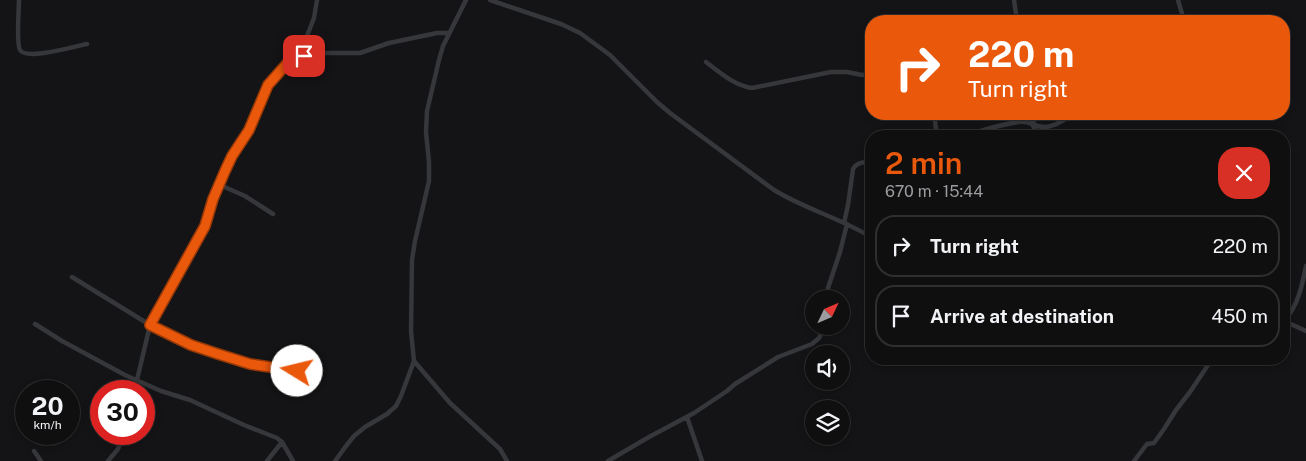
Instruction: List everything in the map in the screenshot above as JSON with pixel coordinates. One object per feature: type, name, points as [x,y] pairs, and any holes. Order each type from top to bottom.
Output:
[{"type":"street","points":[[20,0],[18,38],[21,52],[25,54],[48,53],[87,44]]},
{"type":"street","points":[[35,324],[62,341],[136,380],[150,325],[205,226],[213,199],[229,163],[249,130],[268,85],[302,47],[314,18],[317,0]]},
{"type":"street","points":[[335,461],[354,436],[396,406],[414,361],[412,260],[429,181],[430,168],[426,143],[427,111],[439,60],[449,33],[466,0]]},
{"type":"street","points":[[490,0],[561,24],[580,33],[610,55],[670,113],[774,190],[865,234]]},
{"type":"street","points":[[1014,0],[1016,15]]},
{"type":"street","points":[[1178,0],[1182,15]]},
{"type":"street","points":[[291,59],[323,52],[360,53],[389,43],[437,33],[449,33]]},
{"type":"street","points":[[706,62],[731,79],[752,88],[831,72],[865,75]]},
{"type":"street","points":[[1033,120],[1036,130]]},
{"type":"street","points":[[986,130],[1010,123],[1023,122],[1040,127],[1050,127],[1063,120]]},
{"type":"street","points":[[828,290],[837,263],[853,169],[859,163],[865,162]]},
{"type":"street","points":[[220,185],[245,196],[273,214]]},
{"type":"street","points":[[1290,314],[1301,289],[1306,266]]},
{"type":"street","points":[[72,277],[150,325],[191,345],[250,364],[297,371]]},
{"type":"street","points":[[1290,324],[1306,331]]},
{"type":"street","points":[[608,461],[712,402],[735,384],[778,357],[812,344],[820,335]]},
{"type":"street","points":[[414,361],[450,403],[500,449],[507,461]]},
{"type":"street","points":[[1134,461],[1147,444],[1154,443],[1208,365]]},
{"type":"street","points":[[155,388],[190,400],[277,438],[282,442],[293,461]]},
{"type":"street","points":[[687,417],[702,461]]},
{"type":"street","points":[[267,461],[282,442]]},
{"type":"street","points":[[108,461],[120,445]]},
{"type":"street","points":[[34,451],[41,461]]},
{"type":"route","points":[[297,371],[250,364],[218,354],[191,345],[150,325],[205,226],[213,199],[225,171],[232,156],[249,130],[268,85],[291,59],[304,56]]}]
